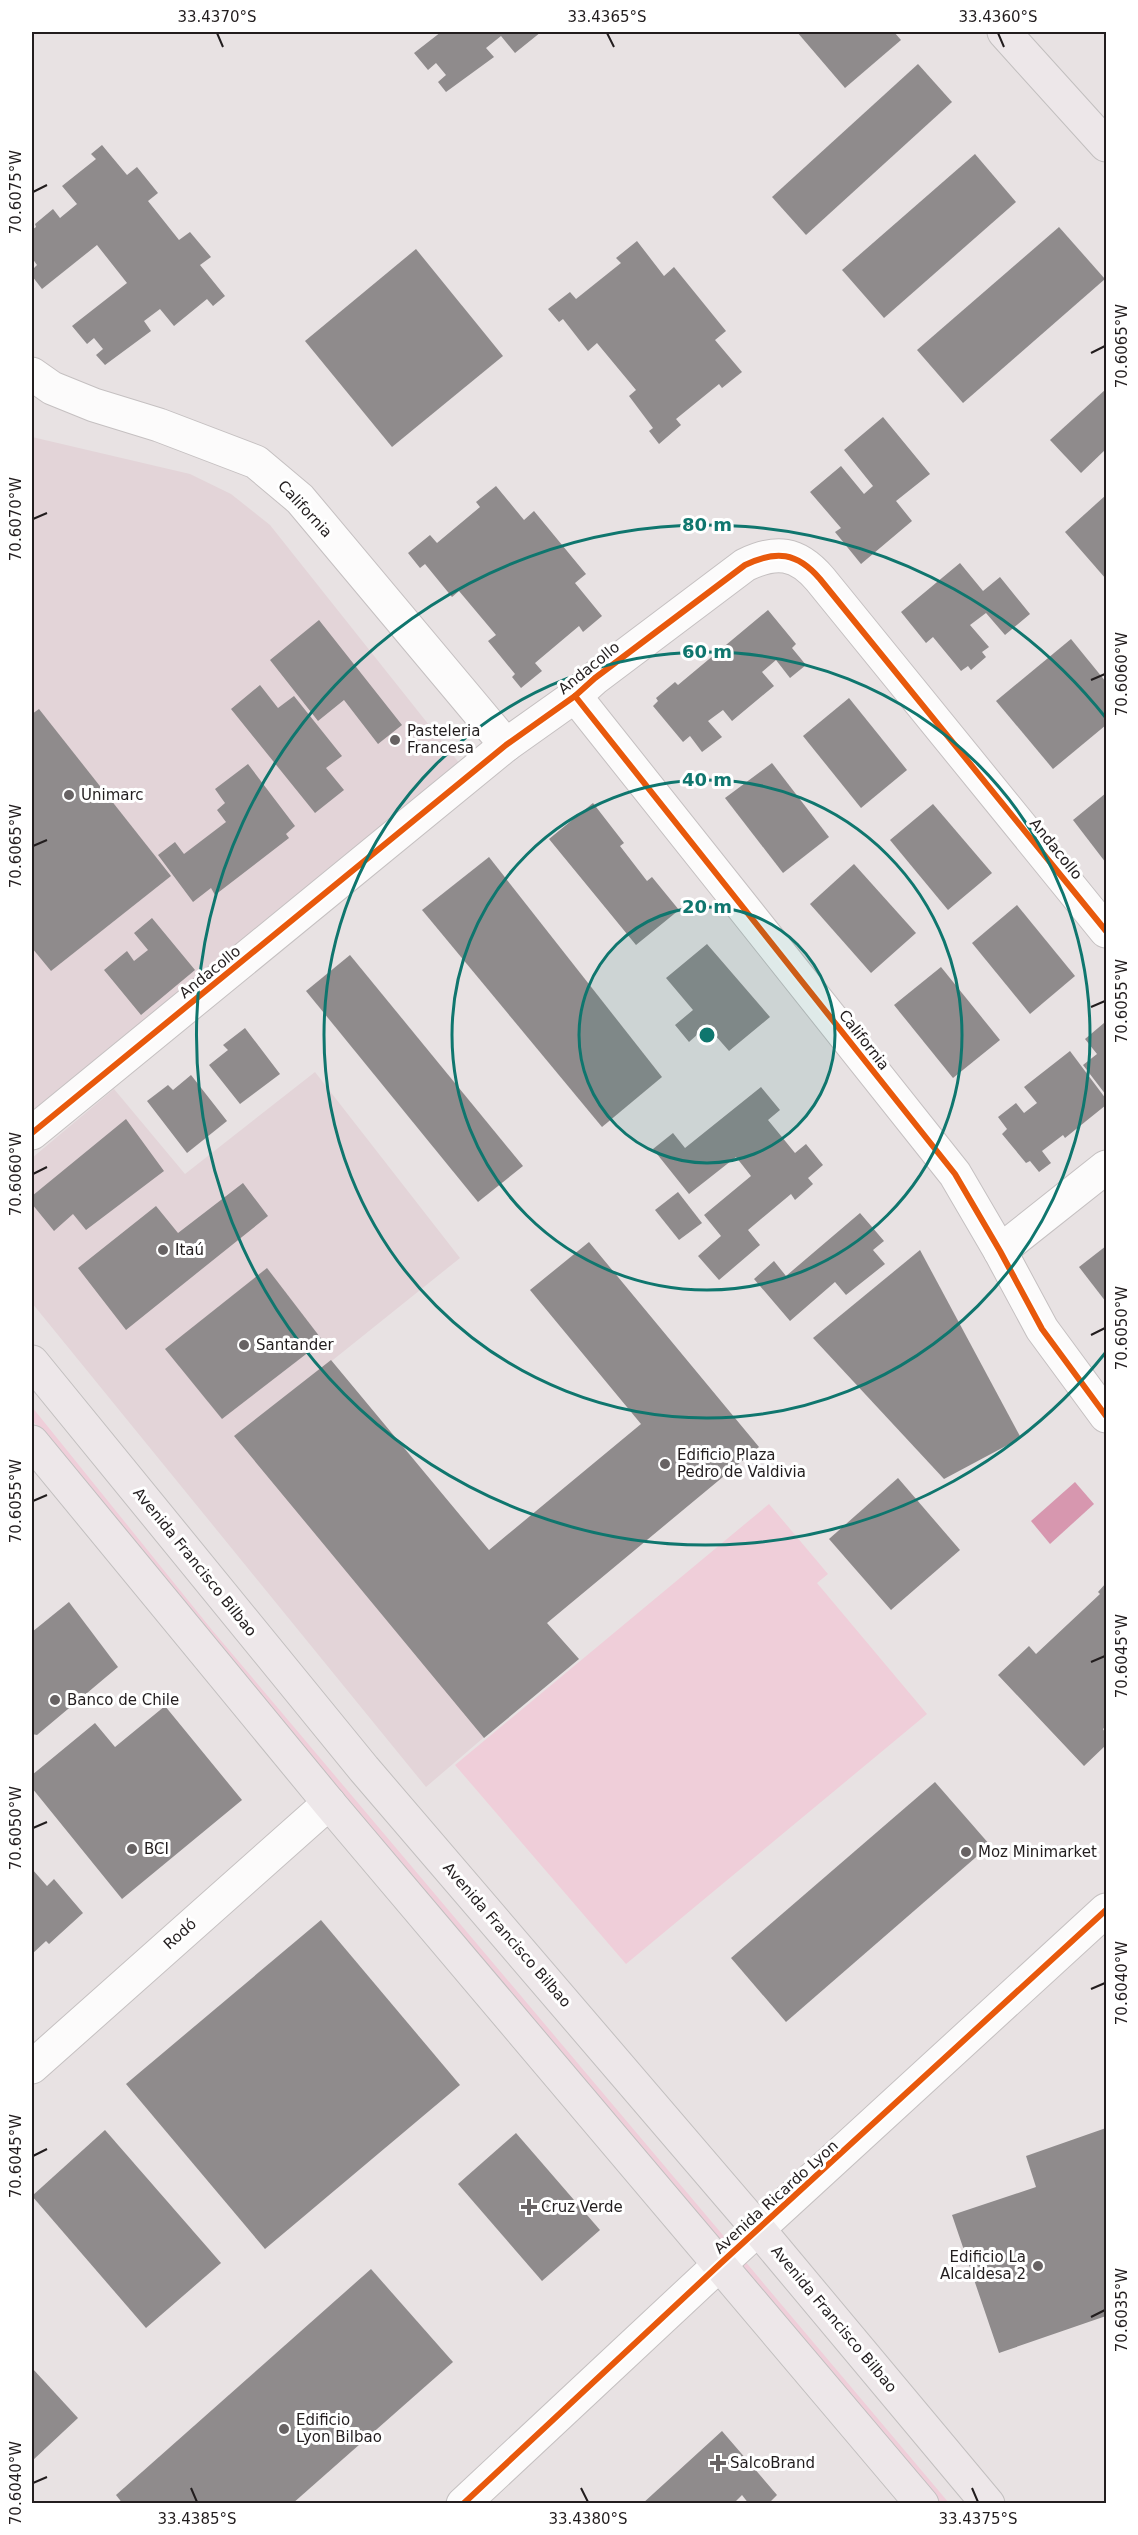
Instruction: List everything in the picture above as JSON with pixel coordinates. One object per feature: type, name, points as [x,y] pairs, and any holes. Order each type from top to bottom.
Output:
[{"type":"main road","points":[[1004,32],[1107,145]]},
{"type":"main road","name":"Avenida Francisco Bilbao","points":[[32,1362],[364,1769],[759,2230],[988,2504]]},
{"type":"main road","points":[[32,1442],[329,1803],[721,2263],[922,2504]]},
{"type":"street","name":"California","points":[[32,374],[52,388],[94,405],[230,451],[256,462],[274,476],[300,499],[506,745]]},
{"type":"street","name":"Andacollo","points":[[32,1133],[506,745],[575,696],[595,678],[745,564],[766,555],[782,555],[811,568],[1107,931]]},
{"type":"street","name":"California","points":[[575,696],[955,1174],[1042,1329],[1107,1416]]},
{"type":"street","points":[[1000,1251],[1107,1167]]},
{"type":"street","name":"Rodó","points":[[32,2067],[329,1803]]},
{"type":"street","name":"Avenida Ricardo Lyon","points":[[463,2504],[721,2263],[1107,1910]]},
{"type":"shaded area","points":[[32,437],[190,474],[231,494],[270,525],[460,764],[32,1119]]},
{"type":"shaded area","points":[[315,1072],[460,1258],[283,1400],[530,1698],[426,1787],[32,1303],[32,1158],[114,1089],[185,1174]]},
{"type":"shaded area","points":[[32,1407],[212,1630],[949,2503],[938,2503],[180,1604],[32,1420]]},
{"type":"shaded area","points":[[1075,1482],[1094,1504],[1050,1544],[1031,1521]]},
{"type":"shaded area","points":[[769,1504],[828,1574],[817,1583],[927,1714],[626,1964],[455,1765]]},
{"type":"building","points":[[441,32],[541,32],[515,53],[501,36],[486,48],[494,57],[446,92],[438,82],[446,75],[436,63],[428,70],[414,53]]},
{"type":"building","points":[[797,32],[894,32],[901,40],[845,88]]},
{"type":"building","points":[[918,64],[952,102],[806,235],[772,197]]},
{"type":"building","points":[[102,145],[127,175],[137,167],[158,193],[148,201],[179,240],[190,232],[211,257],[200,265],[225,296],[213,306],[207,299],[174,326],[160,309],[144,321],[151,331],[105,365],[96,355],[103,349],[94,338],[87,344],[72,326],[127,283],[97,245],[42,289],[32,276],[32,270],[37,265],[32,258],[32,230],[36,227],[35,224],[53,209],[60,218],[77,204],[62,186],[96,159],[91,154]]},
{"type":"building","points":[[975,154],[1016,202],[884,318],[842,270]]},
{"type":"building","points":[[1059,227],[1105,279],[963,403],[917,350]]},
{"type":"building","points":[[637,241],[664,276],[674,267],[726,331],[715,340],[742,372],[722,388],[719,384],[676,419],[681,425],[659,444],[649,431],[653,428],[629,396],[636,390],[597,343],[588,351],[563,319],[559,322],[548,309],[570,292],[576,299],[621,263],[616,258]]},
{"type":"building","points":[[416,249],[503,356],[392,447],[305,341]]},
{"type":"building","points":[[1106,389],[1106,449],[1081,473],[1050,440]]},
{"type":"building","points":[[883,417],[930,474],[896,501],[912,521],[861,564],[835,532],[841,528],[810,492],[841,466],[864,494],[873,486],[844,450]]},
{"type":"building","points":[[496,486],[524,520],[534,511],[586,574],[575,583],[602,616],[583,632],[579,626],[535,663],[542,671],[521,688],[512,677],[515,674],[488,641],[496,635],[459,591],[452,597],[425,564],[420,568],[408,553],[430,535],[437,543],[480,507],[476,502]]},
{"type":"building","points":[[1106,495],[1106,579],[1065,532]]},
{"type":"building","points":[[960,563],[983,591],[1000,577],[1030,614],[1005,635],[986,613],[970,625],[989,647],[982,652],[986,657],[971,670],[968,666],[961,671],[933,637],[926,643],[901,612]]},
{"type":"building","points":[[768,610],[796,644],[792,648],[806,665],[790,678],[776,660],[762,672],[774,686],[732,721],[723,710],[708,721],[722,737],[702,752],[690,736],[683,742],[653,706],[658,701],[656,698],[675,682],[678,685]]},
{"type":"building","points":[[319,620],[402,725],[378,744],[344,700],[318,721],[270,660]]},
{"type":"building","points":[[1071,639],[1106,682],[1106,725],[1053,769],[996,701]]},
{"type":"building","points":[[260,685],[278,708],[294,696],[342,756],[326,768],[344,790],[315,813],[231,709]]},
{"type":"building","points":[[849,698],[907,770],[861,808],[803,736]]},
{"type":"building","name":"Unimarc","points":[[39,709],[171,876],[51,971],[32,948],[32,714]]},
{"type":"building","points":[[772,763],[829,837],[783,873],[725,798]]},
{"type":"building","points":[[248,764],[295,826],[286,834],[289,838],[215,895],[211,888],[193,902],[158,855],[175,842],[184,854],[226,822],[217,810],[225,803],[215,789]]},
{"type":"building","points":[[1106,793],[1106,863],[1073,820]]},
{"type":"building","points":[[593,803],[624,843],[620,846],[647,881],[652,877],[679,910],[636,945],[549,839]]},
{"type":"building","points":[[933,804],[992,873],[948,910],[890,840]]},
{"type":"building","points":[[489,857],[662,1077],[602,1127],[422,910]]},
{"type":"building","points":[[854,864],[916,933],[871,973],[810,904]]},
{"type":"building","points":[[1017,905],[1075,976],[1030,1014],[972,943]]},
{"type":"building","points":[[152,918],[195,970],[141,1015],[104,970],[127,951],[134,961],[148,950],[134,933]]},
{"type":"building","points":[[707,944],[770,1017],[729,1051],[707,1026],[689,1042],[675,1025],[693,1010],[666,978]]},
{"type":"building","points":[[350,955],[523,1166],[478,1202],[306,991]]},
{"type":"building","points":[[941,967],[1000,1040],[953,1078],[894,1005]]},
{"type":"building","points":[[1104,1023],[1106,1027],[1106,1095],[1083,1065],[1097,1054],[1085,1039]]},
{"type":"building","points":[[245,1028],[280,1074],[240,1104],[209,1065],[228,1050],[223,1045]]},
{"type":"building","points":[[1070,1051],[1106,1099],[1106,1105],[1065,1138],[1063,1135],[1042,1151],[1051,1163],[1039,1172],[1030,1161],[1026,1163],[1002,1134],[1007,1129],[998,1117],[1016,1103],[1024,1113],[1037,1103],[1024,1087]]},
{"type":"building","points":[[191,1075],[227,1121],[187,1153],[147,1101],[168,1085],[173,1090]]},
{"type":"building","points":[[761,1087],[780,1110],[768,1120],[795,1153],[806,1144],[823,1165],[808,1178],[813,1184],[795,1200],[791,1194],[748,1230],[760,1245],[719,1280],[698,1256],[721,1236],[704,1215],[751,1176],[736,1157],[689,1194],[653,1149],[673,1133],[685,1148]]},
{"type":"building","points":[[126,1119],[164,1171],[86,1230],[73,1214],[54,1231],[32,1204],[32,1196]]},
{"type":"building","name":"Itaú","points":[[243,1183],[268,1216],[126,1330],[78,1268],[156,1206],[178,1233]]},
{"type":"building","points":[[678,1192],[702,1223],[679,1240],[655,1210]]},
{"type":"building","points":[[860,1213],[884,1241],[873,1250],[885,1264],[846,1295],[835,1282],[790,1321],[754,1279],[774,1261],[786,1276]]},
{"type":"building","name":"Edificio Plaza Pedro de Valdivia","points":[[589,1242],[759,1447],[547,1623],[579,1659],[484,1738],[234,1436],[331,1360],[489,1550],[641,1424],[530,1290]]},
{"type":"building","points":[[1106,1246],[1106,1302],[1079,1267]]},
{"type":"building","points":[[920,1250],[1021,1438],[944,1479],[813,1338]]},
{"type":"building","name":"Santander","points":[[267,1268],[323,1341],[222,1419],[165,1349]]},
{"type":"building","points":[[898,1478],[960,1550],[891,1610],[829,1539]]},
{"type":"building","points":[[1106,1583],[1106,1726],[1103,1729],[1106,1734],[1106,1745],[1084,1766],[998,1675],[1029,1646],[1036,1654],[1100,1594],[1098,1592]]},
{"type":"building","name":"Banco de Chile","points":[[69,1602],[118,1667],[37,1735],[32,1734],[32,1632]]},
{"type":"building","name":"BCI","points":[[165,1706],[242,1800],[122,1899],[32,1788],[32,1775],[95,1723],[115,1747]]},
{"type":"building","points":[[935,1782],[990,1845],[786,2022],[731,1958]]},
{"type":"building","points":[[32,1869],[47,1886],[54,1879],[83,1913],[49,1944],[46,1941],[32,1954]]},
{"type":"building","points":[[321,1920],[460,2085],[265,2249],[126,2084]]},
{"type":"building","name":"Edificio La Alcaldesa 2","points":[[1106,2128],[1106,2316],[999,2353],[952,2215],[1036,2187],[1026,2156]]},
{"type":"building","points":[[105,2130],[221,2263],[146,2328],[32,2196]]},
{"type":"building","name":"Cruz Verde","points":[[516,2133],[600,2230],[542,2281],[458,2184]]},
{"type":"building","name":"Edificio Lyon Bilbao","points":[[371,2269],[453,2362],[292,2504],[123,2504],[116,2495]]},
{"type":"building","points":[[32,2368],[78,2418],[32,2461]]},
{"type":"building","name":"SalcoBrand","points":[[722,2431],[777,2495],[768,2504],[749,2504],[742,2495],[733,2504],[642,2504]]},
{"type":"cycle path","points":[[32,1133],[506,745],[575,696],[595,678],[745,565],[767,557],[786,556],[794,559],[803,563],[820,579],[1106,931]]},
{"type":"cycle path","points":[[575,696],[955,1174],[1042,1329],[1106,1416]]},
{"type":"cycle path","points":[[463,2504],[721,2263],[1106,1910]]},
{"type":"place","name":"Pasteleria Francesa","points":[[395,740]]},
{"type":"place","name":"Unimarc","points":[[69,795]]},
{"type":"place","name":"Itaú","points":[[163,1250]]},
{"type":"place","name":"Santander","points":[[244,1345]]},
{"type":"place","name":"Edificio Plaza Pedro de Valdivia","points":[[665,1464]]},
{"type":"place","name":"Banco de Chile","points":[[55,1700]]},
{"type":"place","name":"BCI","points":[[132,1849]]},
{"type":"place","name":"Moz Minimarket","points":[[966,1852]]},
{"type":"place","name":"Cruz Verde","points":[[529,2207]]},
{"type":"place","name":"Edificio La Alcaldesa 2","points":[[1038,2266]]},
{"type":"place","name":"Edificio Lyon Bilbao","points":[[284,2429]]},
{"type":"place","name":"SalcoBrand","points":[[718,2463]]}]
